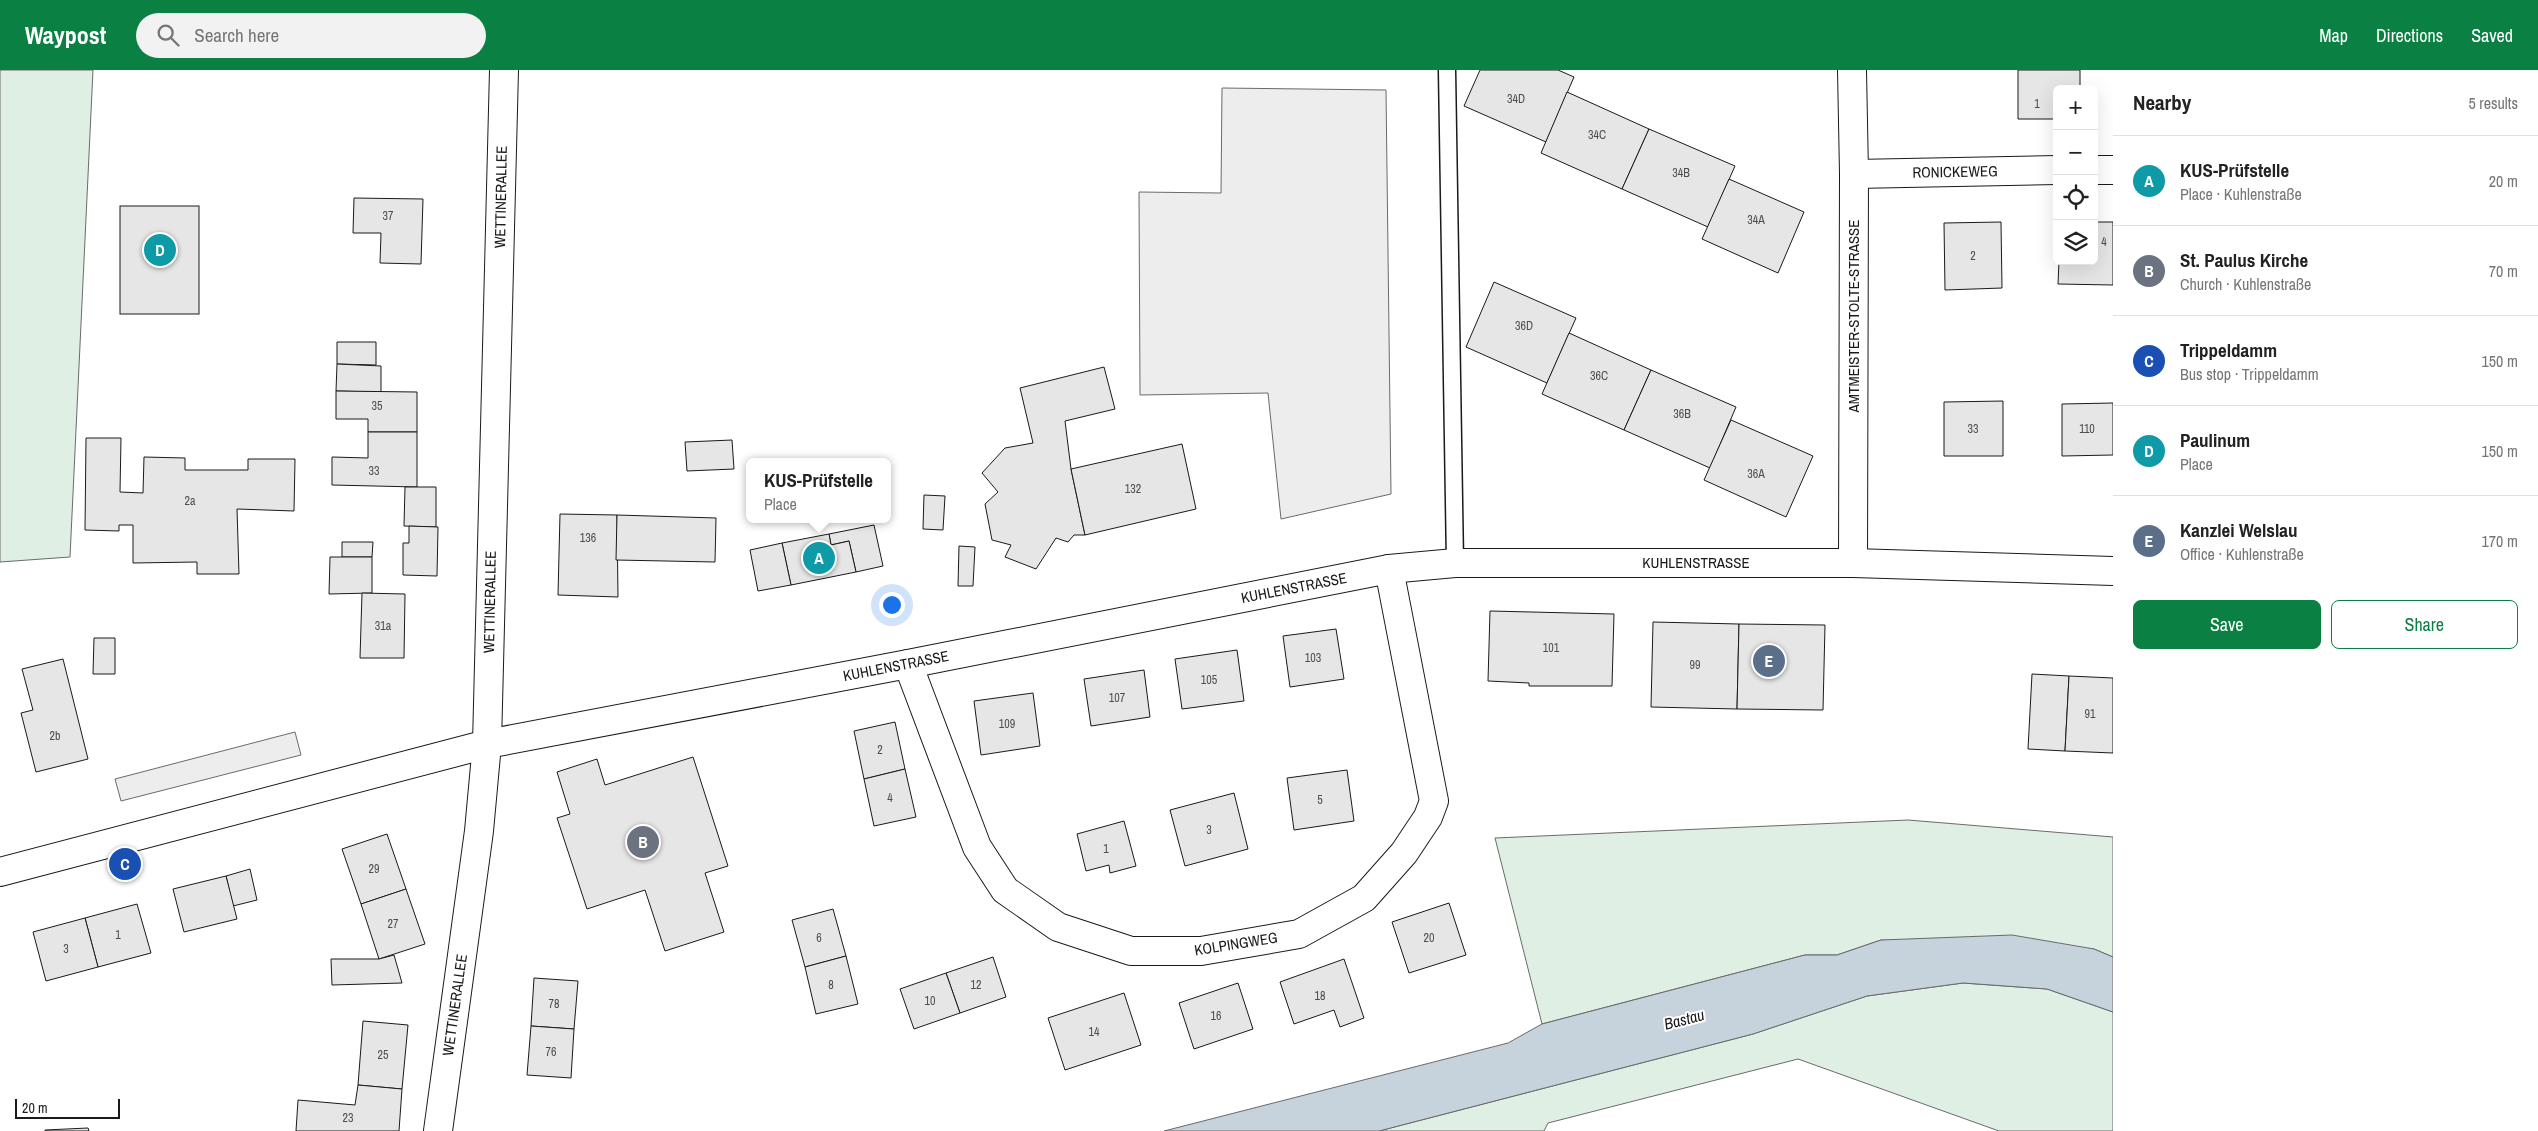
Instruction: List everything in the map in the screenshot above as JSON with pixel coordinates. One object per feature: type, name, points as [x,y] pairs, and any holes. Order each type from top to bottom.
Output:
[{"type":"street","name":"WETTINERALLEE","points":[[438,1131],[479,831],[487,744],[504,70]]},
{"type":"street","name":"AMTMEISTER-STOLTE-STRASSE","points":[[1852,70],[1854,174],[1853,563]]},
{"type":"street","name":"RONICKEWEG","points":[[1854,174],[2053,170]]},
{"type":"street","points":[[2098,170],[2113,170]]},
{"type":"street","name":"KUHLENSTRASSE","points":[[0,872],[487,744],[908,664],[1389,569],[1455,563],[1853,563],[2113,571]]},
{"type":"street","name":"KOLPINGWEG","points":[[908,664],[977,847],[1005,890],[1058,927],[1131,951],[1201,951],[1299,934],[1364,898],[1404,854],[1428,817],[1434,801],[1389,569]]},
{"type":"lane","points":[[1447,70],[1455,563]]},
{"type":"green space","points":[[0,70],[93,70],[70,557],[0,562]]},
{"type":"green space","points":[[1908,820],[2113,837],[2113,957],[2094,949],[1881,940],[1837,955],[1805,955],[1542,1024],[1495,838]]},
{"type":"green space","points":[[1963,983],[2047,989],[2113,1012],[2113,1131],[1999,1131],[1798,1059],[1548,1123],[1544,1131],[1379,1131],[1753,1034],[1867,996]]},
{"type":"shaded area","points":[[1222,88],[1386,90],[1391,494],[1281,519],[1268,393],[1140,395],[1139,192],[1221,193]]},
{"type":"shaded area","points":[[295,732],[301,755],[121,801],[115,779]]},
{"type":"water","name":"Bastau","points":[[2012,935],[2094,949],[2113,957],[2113,1012],[2047,989],[1963,983],[1867,996],[1753,1034],[1379,1131],[1164,1131],[1508,1043],[1542,1024],[1805,955],[1837,955],[1881,940]]},
{"type":"building","points":[[1480,70],[1558,70],[1574,77],[1546,142],[1464,106]]},
{"type":"building","points":[[2018,70],[2080,70],[2080,85],[2053,85],[2053,119],[2018,119]]},
{"type":"building","points":[[1567,92],[1649,129],[1622,189],[1541,153]]},
{"type":"building","points":[[1649,129],[1735,166],[1708,227],[1622,189]]},
{"type":"building","points":[[1729,179],[1804,212],[1778,273],[1702,239]]},
{"type":"building","points":[[354,198],[423,199],[421,264],[380,263],[381,233],[353,233]]},
{"type":"building","points":[[120,206],[199,206],[199,314],[120,314]]},
{"type":"building","points":[[2001,222],[2002,288],[1945,290],[1944,223]]},
{"type":"building","points":[[2098,222],[2113,222],[2113,285],[2058,284],[2059,265],[2098,265]]},
{"type":"building","points":[[1494,282],[1576,318],[1547,383],[1466,347]]},
{"type":"building","points":[[1569,333],[1651,370],[1624,430],[1542,394]]},
{"type":"building","points":[[337,342],[376,342],[376,365],[337,364]]},
{"type":"building","points":[[337,364],[381,366],[381,392],[336,391]]},
{"type":"building","points":[[1104,367],[1115,409],[1065,421],[1071,469],[1085,535],[1074,535],[1068,542],[1056,538],[1036,569],[1005,557],[1011,545],[992,540],[985,504],[998,492],[982,473],[1005,448],[1033,443],[1020,388]]},
{"type":"building","points":[[1651,370],[1736,407],[1710,468],[1624,430]]},
{"type":"building","points":[[336,391],[417,392],[417,432],[368,432],[368,419],[336,419]]},
{"type":"building","points":[[2003,401],[2003,456],[1944,456],[1944,402]]},
{"type":"building","points":[[2113,403],[2113,455],[2062,456],[2062,404]]},
{"type":"building","points":[[1731,420],[1813,456],[1786,517],[1704,480]]},
{"type":"building","points":[[368,432],[417,432],[417,487],[332,485],[332,457],[368,458]]},
{"type":"building","points":[[86,438],[121,438],[120,492],[143,493],[144,457],[185,458],[185,470],[248,470],[248,459],[295,459],[294,511],[237,509],[239,574],[197,574],[197,562],[133,563],[133,525],[119,525],[119,531],[85,530]]},
{"type":"building","points":[[732,440],[734,469],[687,471],[685,442]]},
{"type":"building","points":[[1182,444],[1196,509],[1085,535],[1071,469]]},
{"type":"building","points":[[405,487],[436,487],[436,527],[404,526]]},
{"type":"building","points":[[924,495],[945,496],[943,530],[923,529]]},
{"type":"building","points":[[560,514],[617,515],[618,597],[558,595]]},
{"type":"building","points":[[617,515],[716,518],[715,562],[616,560]]},
{"type":"building","points":[[874,525],[883,566],[856,572],[849,541],[831,545],[829,534]]},
{"type":"building","points":[[409,526],[438,527],[437,576],[403,575],[403,543],[409,543]]},
{"type":"building","points":[[829,534],[831,545],[849,541],[856,572],[791,585],[782,543]]},
{"type":"building","points":[[342,542],[373,542],[372,557],[342,557]]},
{"type":"building","points":[[782,543],[791,585],[758,591],[750,550]]},
{"type":"building","points":[[959,546],[975,547],[973,586],[958,586]]},
{"type":"building","points":[[330,557],[372,557],[372,593],[329,594]]},
{"type":"building","points":[[362,593],[405,594],[404,658],[360,658]]},
{"type":"building","points":[[1490,611],[1614,614],[1612,686],[1529,686],[1529,683],[1488,681]]},
{"type":"building","points":[[1653,622],[1739,624],[1737,709],[1651,707]]},
{"type":"building","points":[[1739,624],[1825,625],[1823,710],[1737,709]]},
{"type":"building","points":[[1336,629],[1344,679],[1290,687],[1283,636]]},
{"type":"building","points":[[94,638],[115,638],[115,674],[93,674]]},
{"type":"building","points":[[1237,650],[1244,701],[1182,709],[1175,659]]},
{"type":"building","points":[[63,659],[88,759],[36,772],[21,713],[33,710],[22,669]]},
{"type":"building","points":[[1144,670],[1150,717],[1091,726],[1084,679]]},
{"type":"building","points":[[2032,674],[2069,676],[2065,751],[2028,749]]},
{"type":"building","points":[[2069,676],[2113,678],[2113,753],[2065,751]]},
{"type":"building","points":[[1033,693],[1040,746],[981,755],[974,701]]},
{"type":"building","points":[[895,722],[905,769],[864,779],[854,731]]},
{"type":"building","points":[[693,757],[728,866],[705,873],[724,932],[665,951],[645,890],[587,909],[557,818],[570,814],[557,772],[597,759],[605,785]]},
{"type":"building","points":[[905,769],[916,817],[874,826],[864,779]]},
{"type":"building","points":[[1347,770],[1354,821],[1294,830],[1287,778]]},
{"type":"building","points":[[1234,793],[1248,849],[1185,866],[1170,810]]},
{"type":"building","points":[[1124,821],[1136,866],[1110,873],[1109,865],[1086,871],[1077,834]]},
{"type":"building","points":[[387,834],[406,889],[361,904],[342,849]]},
{"type":"building","points":[[250,869],[257,900],[233,906],[226,876]]},
{"type":"building","points":[[226,876],[237,919],[184,932],[173,889]]},
{"type":"building","points":[[406,889],[425,944],[379,959],[361,904]]},
{"type":"building","points":[[1449,903],[1466,955],[1409,973],[1392,922]]},
{"type":"building","points":[[137,904],[151,953],[98,967],[85,918]]},
{"type":"building","points":[[833,909],[846,956],[805,967],[792,920]]},
{"type":"building","points":[[85,918],[98,967],[46,981],[33,932]]},
{"type":"building","points":[[394,955],[402,983],[332,985],[331,959],[379,959]]},
{"type":"building","points":[[846,956],[858,1004],[816,1014],[805,967]]},
{"type":"building","points":[[993,957],[1006,997],[960,1013],[946,973]]},
{"type":"building","points":[[1344,959],[1364,1018],[1340,1027],[1334,1010],[1294,1024],[1280,982]]},
{"type":"building","points":[[946,973],[960,1013],[914,1029],[900,989]]},
{"type":"building","points":[[534,978],[578,981],[574,1029],[531,1026]]},
{"type":"building","points":[[1238,983],[1253,1029],[1194,1049],[1179,1003]]},
{"type":"building","points":[[1124,993],[1141,1045],[1065,1070],[1048,1018]]},
{"type":"building","points":[[363,1021],[408,1025],[402,1089],[358,1085]]},
{"type":"building","points":[[531,1026],[574,1029],[571,1078],[527,1075]]},
{"type":"building","points":[[358,1085],[402,1089],[399,1131],[296,1131],[298,1100],[355,1105]]},
{"type":"building","points":[[88,1128],[89,1131],[45,1131],[45,1130]]},
{"type":"place","name":"Paulinum","points":[[160,250]]},
{"type":"place","name":"KUS-Prüfstelle","points":[[819,558]]},
{"type":"place","name":"Kanzlei Welslau","points":[[1769,661]]},
{"type":"place","name":"St. Paulus Kirche","points":[[643,842]]},
{"type":"place","name":"Trippeldamm","points":[[125,864]]}]
